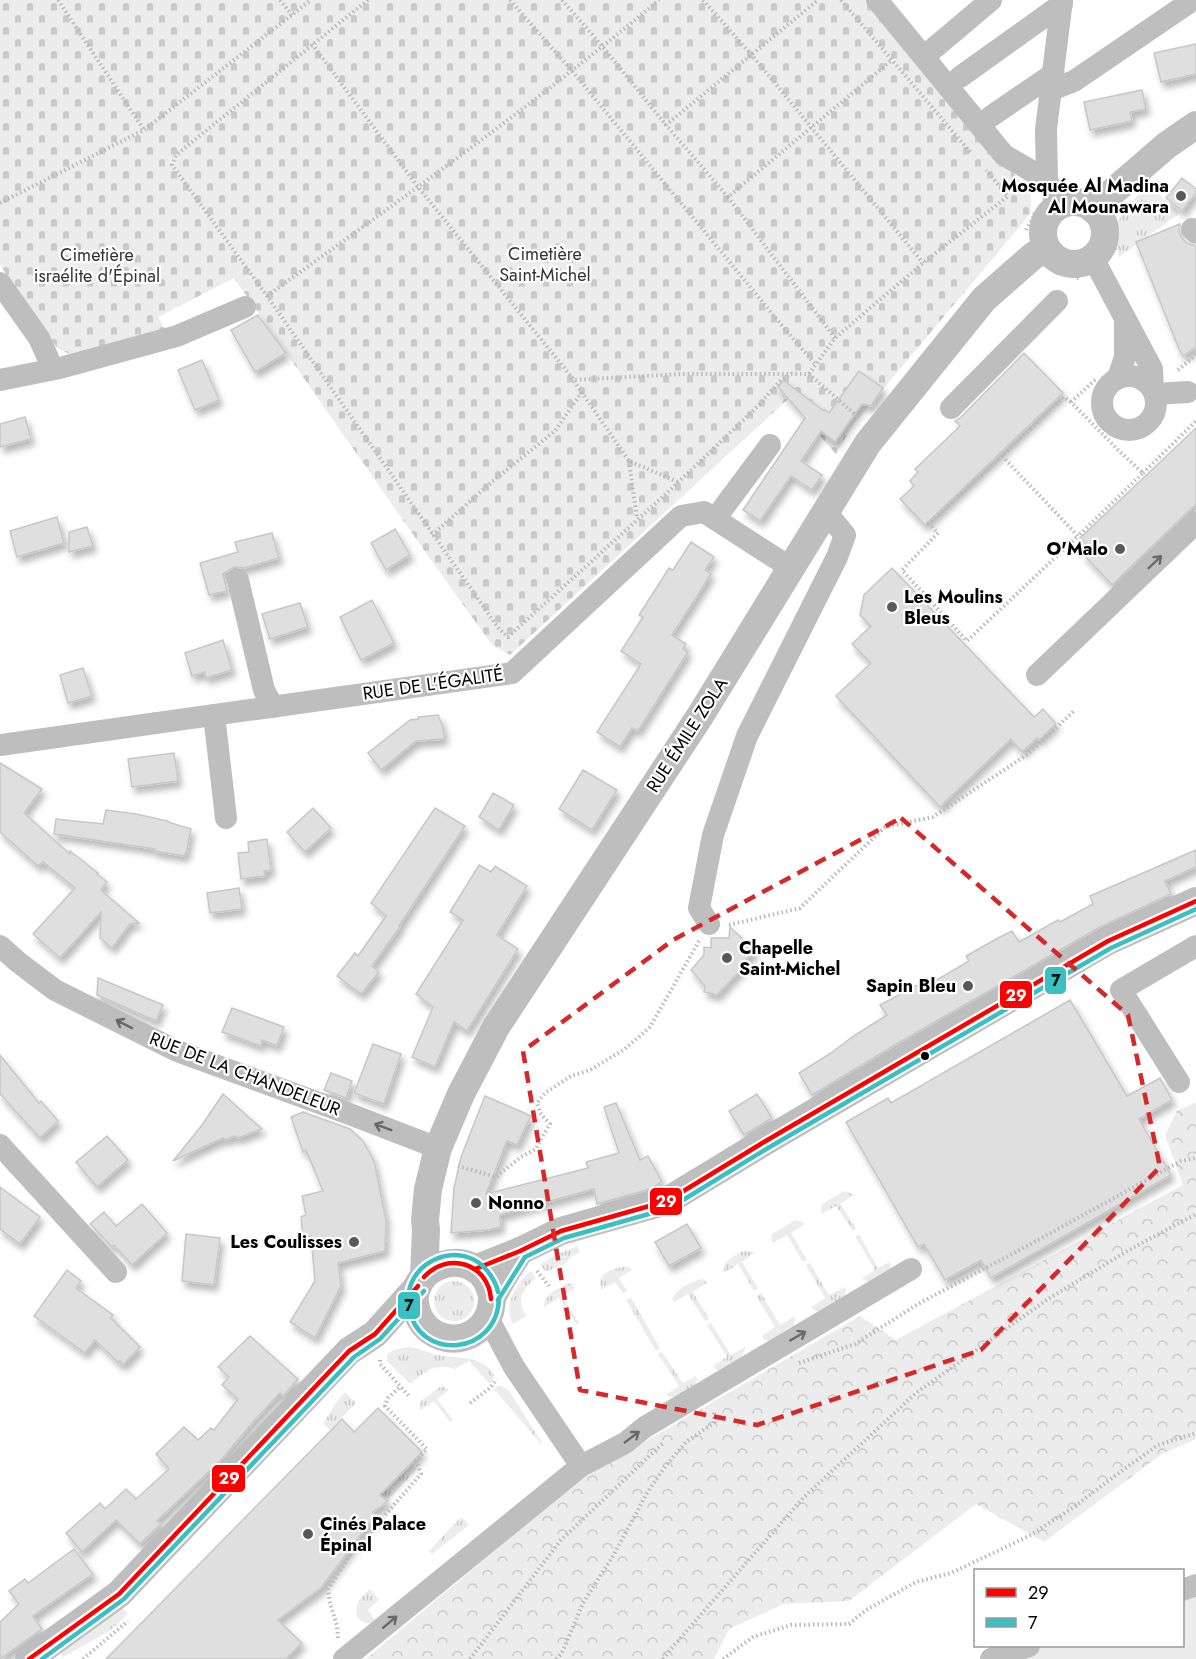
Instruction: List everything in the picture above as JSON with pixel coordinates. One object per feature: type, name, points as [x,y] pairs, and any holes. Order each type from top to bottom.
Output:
[{"type":"main road","points":[[1093,209],[1167,145],[1196,125]]},
{"type":"main road","points":[[1067,203],[1085,205],[1093,209],[1099,216],[1105,234],[1099,251],[1093,258],[1083,263],[1062,262],[1053,256],[1046,248],[1043,239],[1043,230],[1051,212],[1067,203]]},
{"type":"main road","name":"RUE ÉMILE ZOLA","points":[[422,1281],[428,1189],[448,1157],[461,1094],[496,1027],[652,790],[868,443],[984,299],[1046,248]]},
{"type":"main road","points":[[422,1281],[415,1301],[419,1316],[426,1327],[438,1335],[449,1338],[482,1317],[527,1258],[561,1231],[667,1201],[1107,941],[1196,901]]},
{"type":"main road","points":[[426,1230],[490,1286],[482,1317]]},
{"type":"main road","points":[[376,1349],[433,1268],[444,1264],[465,1265],[527,1258]]},
{"type":"main road","points":[[29,1659],[119,1594],[349,1351],[376,1349],[426,1327]]},
{"type":"street","points":[[877,0],[1004,155],[1047,180]]},
{"type":"street","points":[[933,49],[991,0]]},
{"type":"street","points":[[990,117],[1052,82],[1074,81],[1193,0]]},
{"type":"street","points":[[1058,207],[1047,180],[1046,129],[1062,2]]},
{"type":"street","points":[[960,76],[1062,2]]},
{"type":"street","points":[[1093,258],[1152,369],[1154,391],[1157,402],[1156,410],[1148,424],[1134,431],[1116,428],[1104,415],[1102,406],[1105,390],[1118,378],[1134,376],[1154,391],[1188,392]]},
{"type":"street","points":[[0,283],[39,338],[53,369]]},
{"type":"street","points":[[951,408],[1057,301]]},
{"type":"street","points":[[0,380],[53,369],[177,336],[245,307]]},
{"type":"street","points":[[1118,378],[1125,357],[1125,320]]},
{"type":"street","points":[[716,519],[770,445]]},
{"type":"street","name":"RUE DE L'ÉGALITÉ","points":[[0,745],[512,673],[681,516],[704,512],[791,568]]},
{"type":"street","points":[[709,924],[699,908],[713,835],[747,736],[837,557],[845,535],[826,512]]},
{"type":"street","points":[[1037,675],[1196,523]]},
{"type":"street","points":[[238,580],[264,690],[273,706]]},
{"type":"street","points":[[214,715],[226,818]]},
{"type":"street","name":"RUE DE LA CHANDELEUR","points":[[0,946],[55,990],[177,1051],[352,1115],[448,1157]]},
{"type":"street","points":[[1179,1082],[1121,990],[1196,946]]},
{"type":"street","points":[[0,1145],[116,1272]]},
{"type":"street","points":[[341,1650],[581,1466],[625,1443],[645,1427],[911,1269]]},
{"type":"street","points":[[482,1317],[507,1372],[581,1466]]},
{"type":"street","points":[[991,1659],[1026,1647]]},
{"type":"path","points":[[58,0],[144,130]]},
{"type":"path","points":[[280,0],[292,15]]},
{"type":"path","points":[[0,203],[144,130],[311,0]]},
{"type":"path","points":[[368,0],[176,155],[172,165],[267,296],[432,535],[499,629],[508,637],[678,482],[758,406],[781,380],[791,374]]},
{"type":"path","points":[[510,0],[816,364]]},
{"type":"path","points":[[562,0],[728,197],[835,338]]},
{"type":"path","points":[[267,296],[418,187],[572,71],[659,0]]},
{"type":"path","points":[[703,0],[751,54],[922,263]]},
{"type":"path","points":[[666,125],[818,0]]},
{"type":"path","points":[[841,0],[977,160]]},
{"type":"path","points":[[312,44],[418,187],[574,380],[629,461],[637,520]]},
{"type":"path","points":[[728,197],[892,60]]},
{"type":"path","points":[[809,374],[835,338],[922,263],[1008,196],[985,169]]},
{"type":"path","points":[[574,380],[682,374],[809,374],[859,417]]},
{"type":"path","points":[[432,535],[492,481],[555,431],[582,392]]},
{"type":"path","points":[[1071,402],[1064,397],[929,524],[938,533],[902,570],[967,642],[1196,421]]},
{"type":"path","points":[[1122,454],[1143,473]]},
{"type":"path","points":[[1002,456],[1078,536]]},
{"type":"path","points":[[629,461],[678,482]]},
{"type":"path","points":[[448,1157],[496,1177],[521,1157],[536,1149],[550,1124],[540,1113],[537,1103],[545,1093],[571,1076],[590,1070],[625,1049],[650,1027],[709,924],[723,927],[800,908],[885,827],[933,817],[1028,754],[1074,711]]},
{"type":"path","points":[[799,1363],[855,1344],[918,1304],[1181,1161],[1196,1158]]},
{"type":"path","points":[[663,1659],[804,1497],[916,1393],[1048,1299],[1129,1250],[1196,1214]]},
{"type":"path","points":[[527,1258],[549,1286]]},
{"type":"path","points":[[376,1349],[380,1364],[410,1397]]},
{"type":"path","points":[[470,1403],[507,1372]]},
{"type":"path","points":[[341,1650],[328,1589],[351,1554],[421,1474],[416,1461],[427,1449],[386,1406],[388,1398],[401,1386]]},
{"type":"path","points":[[556,1659],[562,1653],[583,1604],[647,1493],[686,1442],[714,1423],[713,1398],[708,1389]]},
{"type":"path","points":[[723,1659],[753,1637],[790,1625],[849,1624],[866,1610],[916,1582],[951,1573],[1029,1536],[1074,1507],[1158,1445],[1196,1433]]},
{"type":"path","points":[[470,1659],[561,1540],[668,1438]]},
{"type":"path","points":[[83,1659],[135,1615]]},
{"type":"highlighted area","points":[[901,818],[1128,1015],[1160,1167],[981,1350],[757,1425],[580,1390],[523,1051],[673,940]]},
{"type":"green space","name":"Cimetière Saint-Michel","points":[[0,0],[866,0],[1031,194],[1031,213],[852,426],[836,454],[788,399],[510,655],[492,645],[234,278],[158,317],[167,332],[76,357],[57,348],[0,265]]},
{"type":"green space","points":[[1148,185],[1180,213],[1119,257],[1116,235],[1119,218]]},
{"type":"green space","points":[[1196,1102],[1196,1439],[1162,1454],[1044,1542],[976,1504],[849,1601],[784,1604],[729,1629],[714,1659],[366,1659],[576,1482],[860,1316],[896,1340],[1183,1185],[1165,1135],[1177,1111]]},
{"type":"green space","points":[[845,1191],[854,1195],[840,1204],[856,1228],[853,1231],[836,1206],[822,1214],[821,1209],[822,1204]]},
{"type":"green space","points":[[795,1220],[805,1224],[791,1233],[807,1260],[803,1262],[787,1235],[773,1243],[771,1238],[772,1234]]},
{"type":"green space","points":[[859,1234],[878,1268],[890,1262],[891,1269],[870,1282],[862,1278],[875,1270],[855,1236]]},
{"type":"green space","points":[[577,1246],[580,1252],[566,1263],[546,1272],[540,1265],[556,1255]]},
{"type":"green space","points":[[742,1251],[755,1252],[742,1262],[758,1288],[754,1291],[738,1264],[724,1273],[726,1263]]},
{"type":"green space","points":[[810,1263],[829,1295],[845,1287],[846,1291],[845,1296],[819,1311],[811,1307],[825,1298],[806,1265]]},
{"type":"green space","points":[[622,1267],[629,1267],[632,1270],[619,1278],[627,1291],[623,1293],[615,1282],[601,1290],[602,1276]]},
{"type":"green space","points":[[531,1271],[536,1278],[527,1286],[521,1300],[526,1316],[513,1324],[509,1310],[510,1302],[520,1282]]},
{"type":"green space","points":[[703,1279],[707,1283],[693,1292],[709,1319],[705,1321],[688,1294],[674,1302],[672,1299],[685,1286]]},
{"type":"green space","points":[[454,1281],[462,1282],[468,1287],[473,1293],[473,1309],[468,1315],[462,1320],[454,1321],[446,1320],[440,1315],[435,1309],[434,1301],[435,1293],[440,1287],[446,1282]]},
{"type":"green space","points":[[572,1283],[575,1288],[562,1297],[579,1323],[576,1324],[559,1298],[544,1307],[550,1294]]},
{"type":"green space","points":[[761,1293],[780,1325],[795,1316],[794,1325],[769,1341],[764,1340],[762,1336],[775,1327],[756,1296]]},
{"type":"green space","points":[[631,1298],[660,1348],[656,1351],[626,1300]]},
{"type":"green space","points":[[711,1323],[731,1355],[745,1347],[740,1358],[720,1370],[716,1370],[713,1366],[727,1357],[707,1325]]},
{"type":"green space","points":[[407,1347],[477,1361],[491,1370],[493,1380],[490,1384],[469,1361],[455,1369],[442,1367],[431,1369],[410,1384],[387,1361],[387,1355],[393,1350]]},
{"type":"green space","points":[[662,1352],[683,1383],[696,1376],[696,1384],[678,1396],[666,1395],[679,1386],[658,1354]]},
{"type":"green space","points":[[498,1386],[509,1391],[542,1445],[494,1389]]},
{"type":"green space","points":[[440,1387],[449,1390],[437,1399],[453,1420],[450,1422],[434,1401],[421,1410],[419,1408],[421,1401]]},
{"type":"green space","points":[[345,1392],[356,1403],[330,1430],[323,1424]]},
{"type":"green space","points":[[412,1464],[417,1469],[387,1501],[381,1495]]},
{"type":"green space","points":[[461,1517],[469,1525],[432,1554],[429,1551]]},
{"type":"green space","points":[[370,1589],[379,1600],[368,1610],[377,1623],[372,1624],[358,1618],[356,1610],[359,1600]]},
{"type":"green space","points":[[1196,1591],[1196,1659],[1006,1659],[1041,1647],[1184,1647],[1184,1596]]},
{"type":"green space","points":[[120,1606],[128,1614],[111,1630],[63,1657],[60,1651]]},
{"type":"building","points":[[1196,44],[1196,74],[1161,82],[1154,53]]},
{"type":"building","points":[[1142,90],[1146,109],[1130,112],[1132,121],[1090,130],[1084,102]]},
{"type":"building","name":"Mosquée Al Madina Al Mounawara","points":[[1182,178],[1196,189],[1196,193],[1182,211],[1166,198]]},
{"type":"building","points":[[1180,224],[1179,232],[1182,238],[1187,243],[1196,246],[1196,347],[1183,356],[1136,242]]},
{"type":"building","points":[[258,315],[286,353],[255,372],[231,330]]},
{"type":"building","points":[[1024,353],[1063,393],[925,525],[900,499],[914,486],[910,481],[918,472],[915,469],[960,426],[955,421]]},
{"type":"building","points":[[202,360],[219,400],[195,410],[178,370]]},
{"type":"building","points":[[859,371],[883,388],[871,406],[862,404],[835,442],[821,431],[801,461],[822,475],[812,490],[791,476],[760,521],[743,510],[805,418],[778,387],[783,380],[829,413]]},
{"type":"building","points":[[25,417],[31,439],[0,447],[0,424]]},
{"type":"building","points":[[1196,428],[1196,504],[1112,585],[1083,554],[1090,547],[1080,538]]},
{"type":"building","points":[[57,517],[64,543],[17,557],[10,531]]},
{"type":"building","points":[[87,527],[93,546],[69,552],[69,532]]},
{"type":"building","points":[[395,529],[410,555],[386,570],[371,543]]},
{"type":"building","points":[[272,533],[279,558],[244,568],[234,567],[223,574],[227,591],[209,595],[200,563],[238,552],[235,542]]},
{"type":"building","points":[[691,542],[714,557],[705,570],[711,574],[672,635],[686,644],[683,649],[688,652],[638,731],[632,728],[620,747],[597,732],[641,664],[621,651],[643,617],[639,615],[669,568],[673,570]]},
{"type":"building","points":[[892,568],[1034,717],[1043,709],[1056,724],[1022,752],[1011,739],[940,807],[836,696],[871,663],[852,644],[871,626],[860,615],[864,595]]},
{"type":"building","points":[[372,600],[394,643],[361,660],[340,617]]},
{"type":"building","points":[[300,603],[308,627],[270,639],[262,614]]},
{"type":"building","points":[[223,640],[232,670],[206,678],[205,672],[192,676],[185,653]]},
{"type":"building","points":[[83,668],[92,696],[68,703],[60,675]]},
{"type":"building","points":[[438,715],[443,727],[444,739],[416,741],[381,770],[368,753],[410,720]]},
{"type":"building","points":[[174,753],[178,781],[132,787],[128,759]]},
{"type":"building","points":[[0,763],[42,789],[24,813],[70,854],[70,851],[98,873],[107,882],[101,890],[139,923],[130,924],[112,948],[100,938],[101,912],[60,958],[33,934],[75,888],[43,862],[38,866],[0,832]]},
{"type":"building","points":[[583,770],[617,790],[592,830],[559,809]]},
{"type":"building","points":[[493,793],[514,805],[499,830],[479,817]]},
{"type":"building","points":[[313,808],[331,828],[305,852],[287,832]]},
{"type":"building","points":[[435,808],[465,826],[372,966],[379,972],[361,994],[337,976],[355,953],[358,956],[386,916],[371,903]]},
{"type":"building","points":[[106,810],[168,821],[191,829],[186,854],[184,856],[154,851],[155,849],[54,834],[56,819],[103,824]]},
{"type":"building","points":[[267,839],[271,871],[264,871],[265,876],[241,879],[238,853],[249,852],[248,842]]},
{"type":"building","points":[[1196,850],[1196,867],[1165,881],[1171,894],[1100,927],[812,1095],[799,1073],[887,1015],[880,1005],[927,980],[930,984],[969,961],[966,956],[1012,931],[1019,942],[1093,904],[1090,896]]},
{"type":"building","points":[[479,865],[491,872],[495,866],[527,886],[497,935],[518,949],[467,1031],[454,1022],[435,1067],[412,1057],[433,1007],[416,994],[463,920],[450,912]]},
{"type":"building","points":[[239,888],[242,909],[210,913],[207,893]]},
{"type":"building","name":"Chapelle Saint-Michel","points":[[730,927],[755,951],[717,995],[704,992],[705,986],[691,970],[704,955],[704,947],[711,948],[711,938],[729,938]]},
{"type":"building","points":[[98,978],[163,1005],[156,1021],[97,995]]},
{"type":"building","points":[[1070,1000],[1127,1096],[1160,1078],[1172,1100],[1139,1119],[1171,1175],[991,1278],[981,1260],[945,1280],[924,1244],[918,1247],[846,1122],[888,1098],[891,1103]]},
{"type":"building","points":[[232,1008],[284,1027],[277,1046],[262,1040],[261,1046],[222,1032]]},
{"type":"building","points":[[373,1044],[401,1054],[384,1104],[354,1093]]},
{"type":"building","points":[[0,1055],[39,1103],[41,1101],[58,1121],[40,1138],[0,1094]]},
{"type":"building","points":[[331,1073],[352,1081],[346,1098],[324,1090]]},
{"type":"building","points":[[223,1094],[262,1129],[238,1138],[234,1136],[225,1140],[223,1138],[173,1161],[202,1125]]},
{"type":"building","points":[[757,1094],[772,1118],[744,1135],[729,1111]]},
{"type":"building","points":[[485,1096],[531,1116],[517,1145],[507,1141],[486,1194],[588,1168],[586,1162],[619,1153],[604,1107],[616,1103],[640,1160],[648,1156],[662,1182],[650,1189],[597,1204],[594,1189],[500,1215],[501,1227],[451,1233],[454,1188],[461,1157]]},
{"type":"building","points":[[303,1112],[350,1129],[363,1141],[374,1161],[386,1220],[385,1251],[338,1263],[341,1286],[315,1338],[290,1322],[315,1281],[311,1236],[303,1237],[301,1217],[306,1215],[302,1196],[323,1191],[306,1150],[303,1152],[291,1117]]},
{"type":"building","points":[[107,1136],[128,1160],[97,1187],[76,1162]]},
{"type":"building","points":[[0,1187],[40,1217],[20,1244],[0,1229]]},
{"type":"building","points":[[142,1204],[167,1233],[132,1265],[90,1224],[104,1212],[116,1226]]},
{"type":"building","points":[[687,1224],[701,1248],[669,1266],[655,1242]]},
{"type":"building","points":[[186,1234],[220,1238],[214,1285],[182,1281]]},
{"type":"building","points":[[67,1270],[81,1281],[76,1288],[113,1315],[111,1318],[140,1347],[123,1365],[95,1340],[85,1353],[34,1316]]},
{"type":"building","points":[[250,1336],[298,1379],[283,1396],[280,1393],[223,1458],[157,1521],[161,1524],[140,1544],[116,1520],[82,1552],[66,1533],[100,1503],[105,1509],[126,1489],[136,1499],[169,1469],[156,1454],[184,1427],[198,1440],[211,1428],[214,1430],[228,1412],[238,1399],[222,1385],[229,1377],[218,1367]]},
{"type":"building","name":"Cinés Palace Épinal","points":[[378,1408],[422,1452],[380,1495],[388,1501],[373,1512],[380,1519],[369,1524],[321,1588],[278,1620],[302,1643],[286,1659],[106,1659],[342,1419],[354,1432]]},
{"type":"building","points":[[74,1549],[93,1574],[33,1616],[42,1629],[0,1659],[0,1622],[19,1604],[9,1591],[25,1579],[28,1583]]},
{"type":"transit line","name":"29","points":[[475,1269],[561,1231],[667,1201],[1108,941],[1196,901]]},
{"type":"transit line","name":"7","points":[[498,1300],[525,1257],[564,1238],[670,1208],[768,1148],[1111,948],[1196,909]]},
{"type":"transit line","name":"7","points":[[498,1292],[491,1276],[480,1263],[466,1257],[451,1255],[424,1266],[414,1277],[409,1291],[409,1308],[416,1326],[427,1338],[442,1344],[457,1345],[473,1341],[486,1331],[495,1317],[499,1298]]},
{"type":"transit line","name":"29","points":[[424,1277],[444,1264],[465,1265],[475,1269],[483,1277],[491,1299]]},
{"type":"transit line","name":"29","points":[[29,1659],[119,1594],[349,1351],[375,1334],[418,1286]]},
{"type":"transit line","name":"7","points":[[42,1659],[124,1599],[354,1357],[380,1339],[424,1291]]},
{"type":"place","name":"Mosquée Al Madina Al Mounawara","points":[[1181,196]]},
{"type":"place","name":"O'Malo","points":[[1120,549]]},
{"type":"place","name":"Les Moulins Bleus","points":[[892,607]]},
{"type":"place","name":"Chapelle Saint-Michel","points":[[727,958]]},
{"type":"place","name":"Sapin Bleu","points":[[968,986]]},
{"type":"place","name":"Nonno","points":[[476,1203]]},
{"type":"place","name":"Les Coulisses","points":[[354,1242]]},
{"type":"place","name":"Cinés Palace Épinal","points":[[308,1534]]},
{"type":"park label","name":"Cimetière israélite d'Épinal","points":[[97,265]]}]
